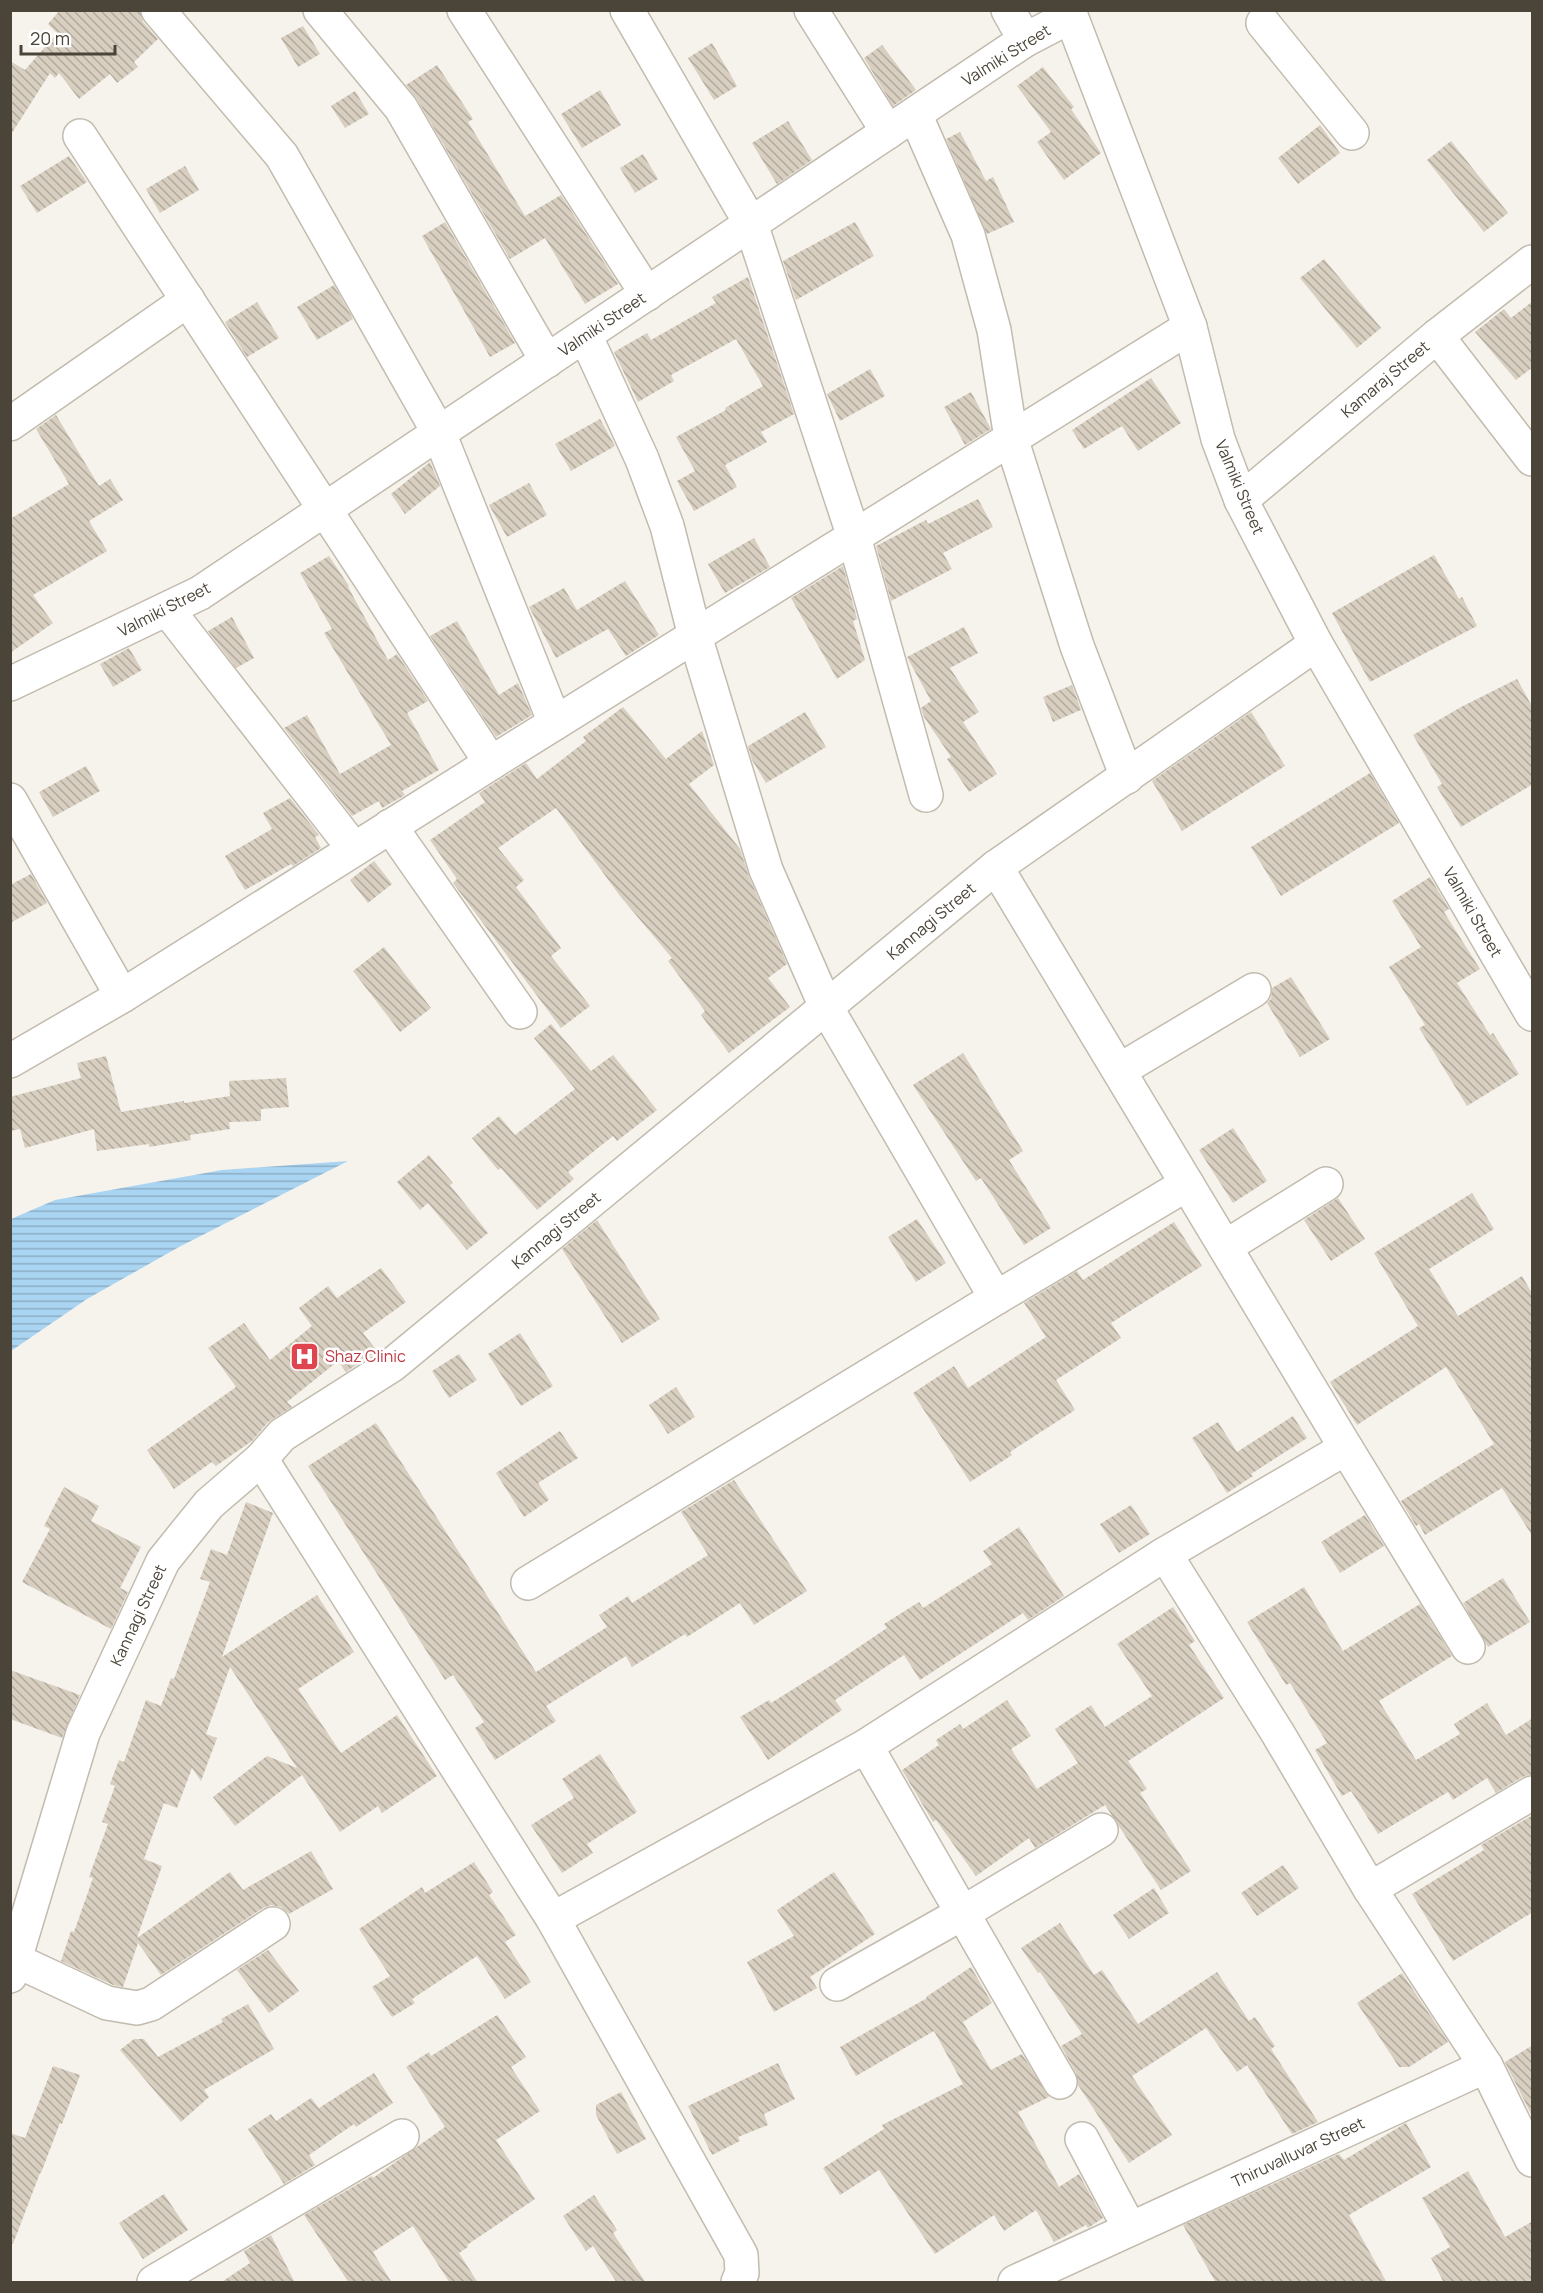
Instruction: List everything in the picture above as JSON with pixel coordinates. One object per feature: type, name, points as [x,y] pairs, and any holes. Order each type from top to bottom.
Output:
[{"type":"street","points":[[158,10],[282,156],[439,433],[555,723]]},
{"type":"street","points":[[320,10],[400,108],[547,361]]},
{"type":"street","points":[[464,10],[647,294]]},
{"type":"street","points":[[627,10],[751,225],[854,537],[926,795]]},
{"type":"street","points":[[811,10],[888,132]]},
{"type":"street","points":[[1008,10],[1025,40]]},
{"type":"street","name":"Valmiki Street","points":[[10,684],[200,593],[1025,40],[1074,14],[1190,327],[1218,439],[1241,500],[1316,644],[1533,1014]]},
{"type":"street","points":[[1264,15],[1352,133]]},
{"type":"street","points":[[915,114],[968,235],[994,330],[1011,438],[1077,646],[1127,777]]},
{"type":"street","points":[[80,136],[491,763]]},
{"type":"street","name":"Kamaraj Street","points":[[1241,500],[1437,336],[1533,262]]},
{"type":"street","points":[[10,424],[188,300]]},
{"type":"street","points":[[10,1061],[122,996],[1190,327]]},
{"type":"street","points":[[585,335],[642,459],[668,526],[695,636],[766,870],[826,1007],[996,1298]]},
{"type":"street","points":[[1437,336],[1533,459]]},
{"type":"street","points":[[167,609],[354,849]]},
{"type":"street","name":"Kannagi Street","points":[[13,1968],[82,1733],[163,1561],[209,1504],[261,1459],[282,1435],[392,1365],[996,867],[1316,644]]},
{"type":"street","points":[[10,800],[122,996]]},
{"type":"street","points":[[390,826],[520,1012]]},
{"type":"street","points":[[996,867],[1468,1647]]},
{"type":"street","points":[[1120,1070],[1254,990]]},
{"type":"street","points":[[528,1582],[1188,1184]]},
{"type":"street","points":[[1225,1247],[1326,1184]]},
{"type":"street","points":[[553,1919],[866,1746],[1164,1554],[1346,1448]]},
{"type":"street","points":[[261,1459],[553,1919],[741,2255],[742,2273],[738,2283]]},
{"type":"street","points":[[1164,1554],[1277,1732],[1370,1889],[1486,2066],[1533,2160]]},
{"type":"street","points":[[866,1746],[1060,2082]]},
{"type":"street","points":[[1370,1889],[1533,1793]]},
{"type":"street","points":[[837,1984],[962,1914],[1101,1830]]},
{"type":"street","points":[[13,1968],[107,2003],[137,2008],[152,2004],[273,1924]]},
{"type":"street","name":"Thiruvalluvar Street","points":[[1015,2283],[1486,2066]]},
{"type":"street","points":[[154,2283],[402,2136]]},
{"type":"street","points":[[1082,2139],[1130,2229]]},
{"type":"water","points":[[348,1161],[179,1247],[87,1299],[11,1351],[11,1219],[55,1200],[222,1170]]},
{"type":"building","points":[[60,10],[140,10],[143,22],[158,39],[134,62],[138,67],[117,83],[110,74],[79,99],[59,73],[55,78],[50,73],[10,136],[10,61],[25,70],[57,33],[48,24]]},
{"type":"building","points":[[303,26],[320,54],[298,67],[281,38]]},
{"type":"building","points":[[712,43],[737,86],[714,100],[688,58]]},
{"type":"building","points":[[882,45],[916,90],[893,106],[864,58]]},
{"type":"building","points":[[437,65],[473,119],[468,122],[525,216],[561,195],[618,284],[585,304],[545,238],[510,259],[417,99],[406,85]]},
{"type":"building","points":[[1043,67],[1074,107],[1071,109],[1101,153],[1064,180],[1037,142],[1051,132],[1017,86]]},
{"type":"building","points":[[600,90],[621,125],[582,148],[561,114]]},
{"type":"building","points":[[355,91],[369,114],[345,128],[331,106]]},
{"type":"building","points":[[788,121],[812,160],[777,184],[752,143]]},
{"type":"building","points":[[1320,125],[1340,153],[1298,184],[1278,158]]},
{"type":"building","points":[[960,132],[986,181],[993,177],[1014,222],[987,234],[946,139]]},
{"type":"building","points":[[1451,141],[1508,213],[1484,232],[1427,160]]},
{"type":"building","points":[[643,154],[658,179],[635,193],[620,168]]},
{"type":"building","points":[[69,156],[87,182],[37,213],[20,186]]},
{"type":"building","points":[[185,166],[199,190],[160,213],[146,189]]},
{"type":"building","points":[[445,222],[515,343],[490,357],[422,236]]},
{"type":"building","points":[[855,222],[874,256],[796,300],[783,261]]},
{"type":"building","points":[[1324,259],[1381,328],[1357,348],[1300,278]]},
{"type":"building","points":[[748,277],[794,414],[761,432],[767,442],[725,465],[737,487],[694,511],[677,481],[695,471],[676,437],[726,410],[725,408],[763,386],[736,339],[671,375],[674,381],[638,402],[614,352],[647,333],[651,340],[716,303],[712,297]]},
{"type":"building","points":[[334,285],[353,319],[317,340],[297,307]]},
{"type":"building","points":[[1533,301],[1533,367],[1516,380],[1475,332],[1504,309],[1511,318]]},
{"type":"building","points":[[257,302],[279,338],[247,357],[225,322]]},
{"type":"building","points":[[870,369],[885,396],[840,421],[827,394]]},
{"type":"building","points":[[1151,378],[1181,423],[1138,451],[1122,426],[1084,449],[1072,430]]},
{"type":"building","points":[[971,392],[991,429],[965,445],[944,407]]},
{"type":"building","points":[[56,415],[99,486],[110,479],[123,500],[89,521],[107,551],[33,595],[53,623],[10,653],[10,519],[69,484],[36,429]]},
{"type":"building","points":[[600,419],[615,446],[571,471],[555,444]]},
{"type":"building","points":[[430,462],[440,486],[405,514],[391,494]]},
{"type":"building","points":[[529,483],[547,515],[507,537],[489,505]]},
{"type":"building","points":[[978,499],[993,527],[943,553],[952,569],[891,601],[876,546],[926,520],[928,524]]},
{"type":"building","points":[[754,538],[770,567],[725,593],[708,564]]},
{"type":"building","points":[[1434,555],[1459,599],[1462,597],[1477,626],[1370,682],[1332,613]]},
{"type":"building","points":[[329,556],[349,586],[388,660],[397,654],[428,701],[407,713],[439,770],[402,791],[405,795],[382,808],[379,801],[352,816],[284,728],[307,715],[340,774],[391,745],[324,633],[332,629],[300,573]]},
{"type":"building","points":[[843,566],[857,619],[853,621],[865,660],[837,679],[791,598]]},
{"type":"building","points":[[625,581],[659,635],[626,656],[608,629],[556,658],[529,607],[564,588],[577,610]]},
{"type":"building","points":[[232,617],[254,658],[236,668],[208,631]]},
{"type":"building","points":[[457,621],[499,695],[518,683],[532,715],[496,737],[430,636]]},
{"type":"building","points":[[964,627],[978,653],[950,668],[979,712],[963,722],[997,774],[969,792],[947,759],[951,757],[924,717],[921,708],[931,701],[907,657]]},
{"type":"building","points":[[129,648],[142,670],[113,687],[100,664]]},
{"type":"building","points":[[1517,679],[1533,708],[1533,784],[1461,827],[1437,787],[1442,784],[1413,735],[1461,707]]},
{"type":"building","points":[[1072,685],[1081,710],[1053,722],[1043,697]]},
{"type":"building","points":[[623,707],[666,759],[702,731],[714,765],[689,784],[740,849],[749,877],[787,964],[768,978],[790,1007],[729,1053],[701,1015],[705,1011],[668,961],[672,958],[620,896],[556,808],[498,848],[524,880],[516,887],[561,948],[551,956],[590,1006],[561,1028],[453,883],[457,879],[430,840],[485,802],[479,793],[526,763],[537,779],[586,741],[583,737]]},
{"type":"building","points":[[805,712],[826,747],[766,783],[752,760],[748,746]]},
{"type":"building","points":[[1251,712],[1285,766],[1182,831],[1152,781]]},
{"type":"building","points":[[86,766],[100,791],[53,817],[39,792]]},
{"type":"building","points":[[1370,773],[1399,823],[1281,896],[1251,847]]},
{"type":"building","points":[[290,798],[319,835],[315,837],[321,848],[293,866],[291,864],[245,890],[225,856],[272,829],[263,813]]},
{"type":"building","points":[[374,861],[392,884],[368,903],[350,880]]},
{"type":"building","points":[[31,874],[47,903],[10,923],[10,885]]},
{"type":"building","points":[[1430,877],[1449,909],[1444,912],[1480,969],[1457,983],[1490,1035],[1493,1033],[1519,1074],[1467,1106],[1419,1028],[1425,1025],[1389,967],[1421,947],[1392,901]]},
{"type":"building","points":[[384,947],[431,1008],[400,1032],[353,971]]},
{"type":"building","points":[[1291,977],[1330,1039],[1300,1057],[1267,1003],[1271,999],[1272,988]]},
{"type":"building","points":[[551,1024],[591,1071],[613,1055],[657,1110],[617,1141],[613,1136],[568,1172],[574,1179],[537,1210],[501,1168],[498,1170],[472,1138],[499,1116],[515,1135],[575,1089],[534,1038]]},
{"type":"building","points":[[963,1053],[1023,1151],[1009,1160],[1051,1228],[1024,1245],[981,1178],[976,1181],[913,1085]]},
{"type":"building","points":[[106,1056],[121,1112],[230,1096],[229,1081],[286,1078],[289,1107],[261,1109],[261,1121],[229,1122],[230,1129],[190,1135],[191,1140],[149,1147],[149,1144],[97,1151],[94,1129],[25,1148],[20,1129],[10,1131],[10,1097],[81,1078],[77,1063]]},
{"type":"building","points":[[1233,1128],[1267,1181],[1233,1203],[1199,1150]]},
{"type":"building","points":[[429,1155],[453,1183],[450,1185],[488,1233],[467,1250],[428,1203],[420,1210],[397,1182]]},
{"type":"building","points":[[1472,1193],[1494,1229],[1429,1269],[1458,1316],[1522,1276],[1533,1295],[1533,1537],[1502,1488],[1425,1535],[1419,1524],[1416,1526],[1401,1501],[1494,1444],[1446,1367],[1357,1425],[1330,1382],[1418,1326],[1374,1253]]},
{"type":"building","points":[[1338,1198],[1365,1239],[1331,1261],[1304,1220]]},
{"type":"building","points":[[917,1219],[946,1263],[916,1282],[888,1237]]},
{"type":"building","points":[[597,1220],[660,1319],[622,1343],[562,1249]]},
{"type":"building","points":[[1174,1222],[1202,1266],[1111,1323],[1121,1338],[1056,1380],[1075,1410],[1010,1452],[1012,1455],[970,1482],[913,1393],[954,1366],[968,1388],[1046,1337],[1024,1303],[1077,1271],[1083,1280]]},
{"type":"building","points":[[381,1268],[406,1302],[363,1333],[377,1351],[346,1372],[338,1361],[287,1402],[292,1407],[268,1422],[252,1441],[216,1466],[212,1462],[174,1489],[147,1450],[236,1387],[208,1348],[244,1323],[270,1360],[312,1326],[299,1308],[328,1286],[337,1298]]},
{"type":"building","points":[[520,1333],[553,1386],[521,1406],[488,1354]]},
{"type":"building","points":[[459,1354],[477,1380],[449,1398],[432,1371]]},
{"type":"building","points":[[676,1387],[695,1417],[668,1434],[649,1405]]},
{"type":"building","points":[[1293,1416],[1307,1438],[1251,1474],[1253,1476],[1227,1493],[1192,1438],[1218,1422],[1237,1452]]},
{"type":"building","points":[[376,1423],[536,1672],[607,1627],[599,1615],[628,1596],[632,1603],[708,1555],[681,1512],[734,1480],[807,1591],[754,1625],[740,1603],[687,1637],[685,1634],[632,1667],[626,1656],[546,1706],[556,1721],[495,1760],[475,1728],[484,1722],[453,1675],[445,1680],[308,1466]]},
{"type":"building","points":[[560,1431],[578,1458],[538,1483],[549,1500],[524,1517],[496,1473]]},
{"type":"building","points":[[64,1487],[99,1506],[91,1521],[141,1547],[120,1588],[128,1592],[111,1629],[22,1582],[50,1529],[44,1526]]},
{"type":"building","points":[[246,1502],[273,1513],[222,1657],[317,1595],[354,1652],[298,1689],[341,1753],[397,1715],[437,1776],[382,1813],[378,1806],[340,1832],[302,1775],[235,1826],[213,1797],[267,1756],[297,1768],[230,1667],[206,1734],[217,1738],[201,1781],[192,1768],[177,1808],[164,1803],[144,1859],[162,1866],[137,1938],[230,1872],[243,1890],[311,1851],[333,1889],[289,1914],[281,1907],[271,1905],[263,1908],[161,1975],[138,1943],[123,1987],[113,1985],[61,1961],[93,1878],[89,1877],[108,1824],[102,1822],[115,1786],[110,1784],[119,1760],[124,1762],[146,1700],[161,1706],[171,1678],[174,1679],[210,1582],[200,1579],[211,1549],[227,1555]]},
{"type":"building","points":[[1131,1505],[1150,1534],[1119,1553],[1100,1524]]},
{"type":"building","points":[[1365,1515],[1384,1546],[1340,1573],[1321,1542]]},
{"type":"building","points":[[1019,1527],[1064,1596],[1028,1620],[1023,1613],[920,1680],[904,1655],[835,1700],[842,1710],[768,1760],[740,1717],[769,1700],[771,1703],[835,1663],[887,1628],[884,1624],[919,1602],[923,1608],[992,1564],[983,1551]]},
{"type":"building","points":[[1503,1578],[1530,1622],[1488,1647],[1463,1603]]},
{"type":"building","points":[[1304,1587],[1343,1651],[1420,1604],[1452,1656],[1379,1701],[1416,1760],[1460,1734],[1454,1724],[1487,1703],[1506,1735],[1533,1718],[1533,1774],[1522,1777],[1496,1793],[1487,1778],[1453,1800],[1448,1792],[1378,1834],[1351,1791],[1342,1796],[1315,1750],[1327,1743],[1290,1683],[1286,1685],[1247,1622]]},
{"type":"building","points":[[1173,1607],[1195,1641],[1189,1645],[1224,1698],[1128,1761],[1147,1789],[1140,1793],[1191,1871],[1161,1890],[1105,1805],[1035,1848],[1029,1838],[976,1876],[936,1820],[933,1822],[902,1770],[939,1745],[936,1740],[960,1724],[963,1729],[1007,1700],[1031,1736],[1011,1749],[1037,1789],[1078,1763],[1055,1729],[1091,1705],[1105,1727],[1152,1696],[1117,1644]]},
{"type":"building","points":[[10,1670],[80,1695],[62,1738],[10,1719]]},
{"type":"building","points":[[600,1754],[637,1812],[587,1844],[593,1853],[562,1873],[531,1825],[574,1798],[562,1779]]},
{"type":"building","points":[[1533,1815],[1533,1912],[1453,1961],[1412,1894],[1484,1850],[1481,1845]]},
{"type":"building","points":[[474,1862],[493,1892],[489,1895],[516,1935],[505,1942],[531,1982],[505,1999],[477,1956],[412,1999],[415,2003],[392,2017],[372,1987],[390,1976],[359,1929],[422,1887],[425,1893]]},
{"type":"building","points":[[1283,1865],[1299,1888],[1257,1916],[1241,1893]]},
{"type":"building","points":[[834,1872],[875,1934],[810,1977],[817,1988],[774,2012],[747,1962],[794,1936],[777,1910]]},
{"type":"building","points":[[1154,1888],[1169,1913],[1129,1939],[1113,1915]]},
{"type":"building","points":[[1060,1923],[1094,1975],[1102,1970],[1138,2024],[1217,1972],[1249,2021],[1255,2017],[1275,2046],[1271,2049],[1318,2122],[1292,2134],[1247,2065],[1237,2072],[1206,2028],[1132,2076],[1172,2135],[1129,2163],[1078,2085],[1076,2073],[1061,2046],[1082,2034],[1021,1948]]},
{"type":"building","points":[[268,1950],[299,1991],[269,2013],[237,1970]]},
{"type":"building","points":[[971,1967],[992,2003],[963,2022],[991,2070],[1022,2054],[1049,2097],[1018,2112],[1059,2187],[1079,2174],[1103,2218],[1088,2228],[1086,2225],[1054,2242],[1036,2210],[1004,2231],[994,2215],[935,2254],[879,2170],[840,2195],[823,2168],[884,2129],[882,2125],[963,2084],[934,2031],[856,2076],[840,2047],[927,1998]]},
{"type":"building","points":[[1402,1973],[1448,2042],[1409,2067],[1399,2067],[1357,2003]]},
{"type":"building","points":[[248,2004],[274,2049],[204,2090],[209,2097],[181,2122],[120,2050],[134,2039],[144,2039],[158,2057],[223,2022],[221,2019]]},
{"type":"building","points":[[497,2015],[526,2057],[511,2067],[540,2111],[496,2140],[535,2199],[467,2245],[468,2247],[459,2253],[478,2283],[450,2283],[413,2226],[373,2252],[392,2283],[349,2283],[304,2215],[372,2176],[373,2178],[445,2127],[406,2067],[429,2052],[431,2056]]},
{"type":"building","points":[[1533,2045],[1533,2118],[1505,2062]]},
{"type":"building","points":[[778,2063],[795,2099],[764,2114],[768,2125],[738,2137],[740,2141],[712,2155],[688,2106]]},
{"type":"building","points":[[53,2066],[80,2075],[13,2244],[10,2243],[10,2133],[25,2138]]},
{"type":"building","points":[[374,2073],[393,2103],[356,2127],[354,2124],[309,2155],[315,2165],[284,2184],[248,2129],[271,2114],[276,2121],[311,2098],[319,2108]]},
{"type":"building","points":[[621,2092],[646,2139],[617,2154],[596,2115],[596,2105]]},
{"type":"building","points":[[1406,2123],[1431,2167],[1349,2215],[1387,2283],[1216,2283],[1183,2225],[1339,2154],[1344,2160]]},
{"type":"building","points":[[1468,2171],[1505,2237],[1533,2221],[1533,2283],[1444,2283],[1431,2258],[1450,2247],[1422,2198]]},
{"type":"building","points":[[164,2194],[188,2230],[143,2259],[119,2223]]},
{"type":"building","points":[[594,2195],[617,2230],[613,2233],[646,2283],[617,2283],[593,2246],[586,2251],[563,2216]]},
{"type":"building","points":[[271,2235],[295,2283],[220,2283],[250,2263],[244,2251]]},
{"type":"place","name":"Shaz Clinic","points":[[304,1356]]}]
